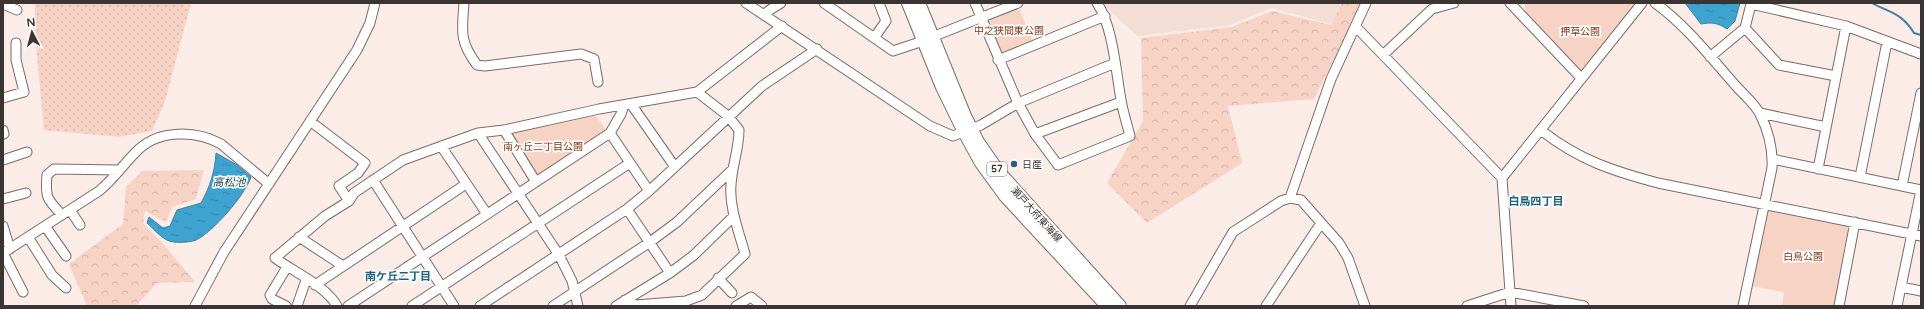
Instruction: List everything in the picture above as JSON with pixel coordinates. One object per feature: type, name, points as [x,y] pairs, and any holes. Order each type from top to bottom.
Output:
[{"type":"main road","name":"瀬戸大府東海線","points":[[908,3],[928,39],[981,163],[1005,196],[1107,306]]},
{"type":"main road","name":"瀬戸大府東海線","points":[[919,3],[928,39]]},
{"type":"main road","name":"瀬戸大府東海線","points":[[968,131],[978,142],[999,172],[1120,306]]},
{"type":"street","points":[[195,306],[224,252],[357,50],[370,23],[375,3]]},
{"type":"street","points":[[464,3],[462,36],[467,51],[477,65],[485,66],[581,54],[594,59],[598,82]]},
{"type":"street","points":[[746,3],[766,9],[782,26],[930,126],[953,136],[968,131],[1018,103],[1115,63]]},
{"type":"street","points":[[766,9],[781,3]]},
{"type":"street","points":[[824,3],[893,51],[928,39],[1018,3]]},
{"type":"street","points":[[874,38],[886,21],[879,3]]},
{"type":"street","points":[[975,3],[982,17],[998,60],[1018,103],[1035,134],[1058,165],[1130,136],[1121,102],[1115,63],[1105,16],[1097,3]]},
{"type":"street","points":[[1290,198],[1331,79],[1366,3]]},
{"type":"street","points":[[1383,55],[1432,9],[1454,3]]},
{"type":"street","points":[[1510,3],[1581,78]]},
{"type":"street","points":[[1502,178],[1542,130],[1581,78],[1642,3]]},
{"type":"street","points":[[1655,3],[1667,12],[1710,57],[1760,113],[1766,129],[1772,159],[1765,205],[1743,306]]},
{"type":"street","points":[[3,4],[17,10]]},
{"type":"street","points":[[1710,57],[1745,28],[1751,4],[1846,26],[1921,54]]},
{"type":"street","points":[[998,60],[1105,16]]},
{"type":"street","points":[[337,306],[327,294],[275,258],[325,216],[349,201],[354,193],[403,160],[478,133],[504,130],[628,104],[697,92],[782,26]]},
{"type":"street","points":[[1818,169],[1846,26]]},
{"type":"street","points":[[1356,27],[1502,178],[1511,306]]},
{"type":"street","points":[[1745,28],[1779,65],[1836,76]]},
{"type":"street","points":[[1860,177],[1887,42]]},
{"type":"street","points":[[3,98],[24,92],[16,60],[16,43]]},
{"type":"street","points":[[480,306],[627,209],[649,191],[762,86],[817,49]]},
{"type":"street","points":[[625,300],[636,305],[686,301],[702,295],[718,278],[745,254],[734,216],[730,187],[739,142],[739,130],[728,116],[697,92]]},
{"type":"street","points":[[1902,186],[1921,93]]},
{"type":"street","points":[[1035,134],[1121,102]]},
{"type":"street","points":[[348,306],[610,133],[628,104]]},
{"type":"street","points":[[628,104],[675,167]]},
{"type":"street","points":[[1760,113],[1826,128]]},
{"type":"street","points":[[310,121],[365,163],[358,173],[339,186],[349,201]]},
{"type":"street","points":[[504,130],[536,182]]},
{"type":"street","points":[[1542,130],[1586,159],[1618,173],[1765,205],[1921,236]]},
{"type":"street","points":[[478,133],[559,255],[569,274],[578,306]]},
{"type":"street","points":[[610,133],[649,191]]},
{"type":"street","points":[[5,252],[99,191],[113,180],[138,149],[149,142],[178,134],[206,137],[220,144],[269,184]]},
{"type":"street","points":[[441,146],[487,214]]},
{"type":"street","points":[[3,160],[27,152]]},
{"type":"street","points":[[1772,159],[1921,190],[1897,306]]},
{"type":"street","points":[[412,306],[630,163]]},
{"type":"street","points":[[80,224],[66,212],[49,201],[45,192],[47,175],[54,169],[120,170]]},
{"type":"street","points":[[554,306],[650,242],[677,222],[720,179],[733,169]]},
{"type":"street","points":[[373,180],[454,306]]},
{"type":"street","points":[[315,285],[466,184]]},
{"type":"street","points":[[3,199],[26,193]]},
{"type":"street","points":[[1190,306],[1233,232],[1281,201],[1290,198],[1301,200],[1339,243],[1348,258],[1365,306]]},
{"type":"street","points":[[627,209],[670,273]]},
{"type":"street","points":[[616,306],[670,273],[694,255],[734,216]]},
{"type":"street","points":[[1839,306],[1855,222]]},
{"type":"street","points":[[1266,306],[1321,224]]},
{"type":"street","points":[[45,226],[66,256]]},
{"type":"street","points":[[4,231],[5,252],[24,292]]},
{"type":"street","points":[[28,237],[52,275],[66,288]]},
{"type":"street","points":[[299,237],[343,266]]},
{"type":"street","points":[[286,306],[272,299],[270,295],[287,267]]},
{"type":"street","points":[[718,278],[732,293]]},
{"type":"street","points":[[297,306],[306,280]]},
{"type":"street","points":[[1901,287],[1921,291]]},
{"type":"street","points":[[1467,306],[1510,292],[1584,306]]},
{"type":"street","points":[[739,305],[751,297],[762,306]]},
{"type":"shaded area","points":[[1102,3],[1362,3],[1354,24],[1327,23],[1271,8],[1230,25],[1137,36]]},
{"type":"green space","points":[[35,3],[191,3],[165,101],[152,131],[119,137],[44,130],[35,34]]},
{"type":"green space","points":[[1342,3],[1362,3],[1314,99],[1228,106],[1242,163],[1147,223],[1107,183],[1143,121],[1141,38],[1232,27],[1272,11],[1331,25]]},
{"type":"green space","name":"押草公園","points":[[1525,3],[1638,3],[1581,72],[1525,11]]},
{"type":"green space","name":"中之狭間東公園","points":[[1018,6],[1033,42],[1002,54],[987,20]]},
{"type":"green space","name":"南ヶ丘二丁目公園","points":[[594,113],[606,130],[536,177],[508,132]]},
{"type":"green space","points":[[204,170],[196,199],[172,207],[166,222],[145,211],[143,223],[166,247],[195,282],[157,283],[136,306],[87,306],[69,264],[123,224],[126,187],[142,171]]},
{"type":"green space","name":"白鳥公園","points":[[1766,208],[1849,225],[1834,306],[1782,306],[1784,292],[1752,286]]},
{"type":"water","points":[[1685,3],[1740,3],[1735,21],[1727,29],[1721,25],[1708,23],[1701,24]]},
{"type":"water","name":"高松池","points":[[216,153],[237,165],[251,177],[248,185],[228,212],[203,236],[196,240],[174,242],[159,235],[147,223],[149,217],[163,228],[170,226],[177,210],[201,203],[212,179]]},
{"type":"waterway","points":[[1872,3],[1900,17],[1914,33],[1921,35]]},
{"type":"place","name":"日産","points":[[1014,164]]},
{"type":"district","name":"白鳥四丁目","points":[[1536,201]]},
{"type":"district","name":"南ケ丘二丁目","points":[[398,276]]}]
